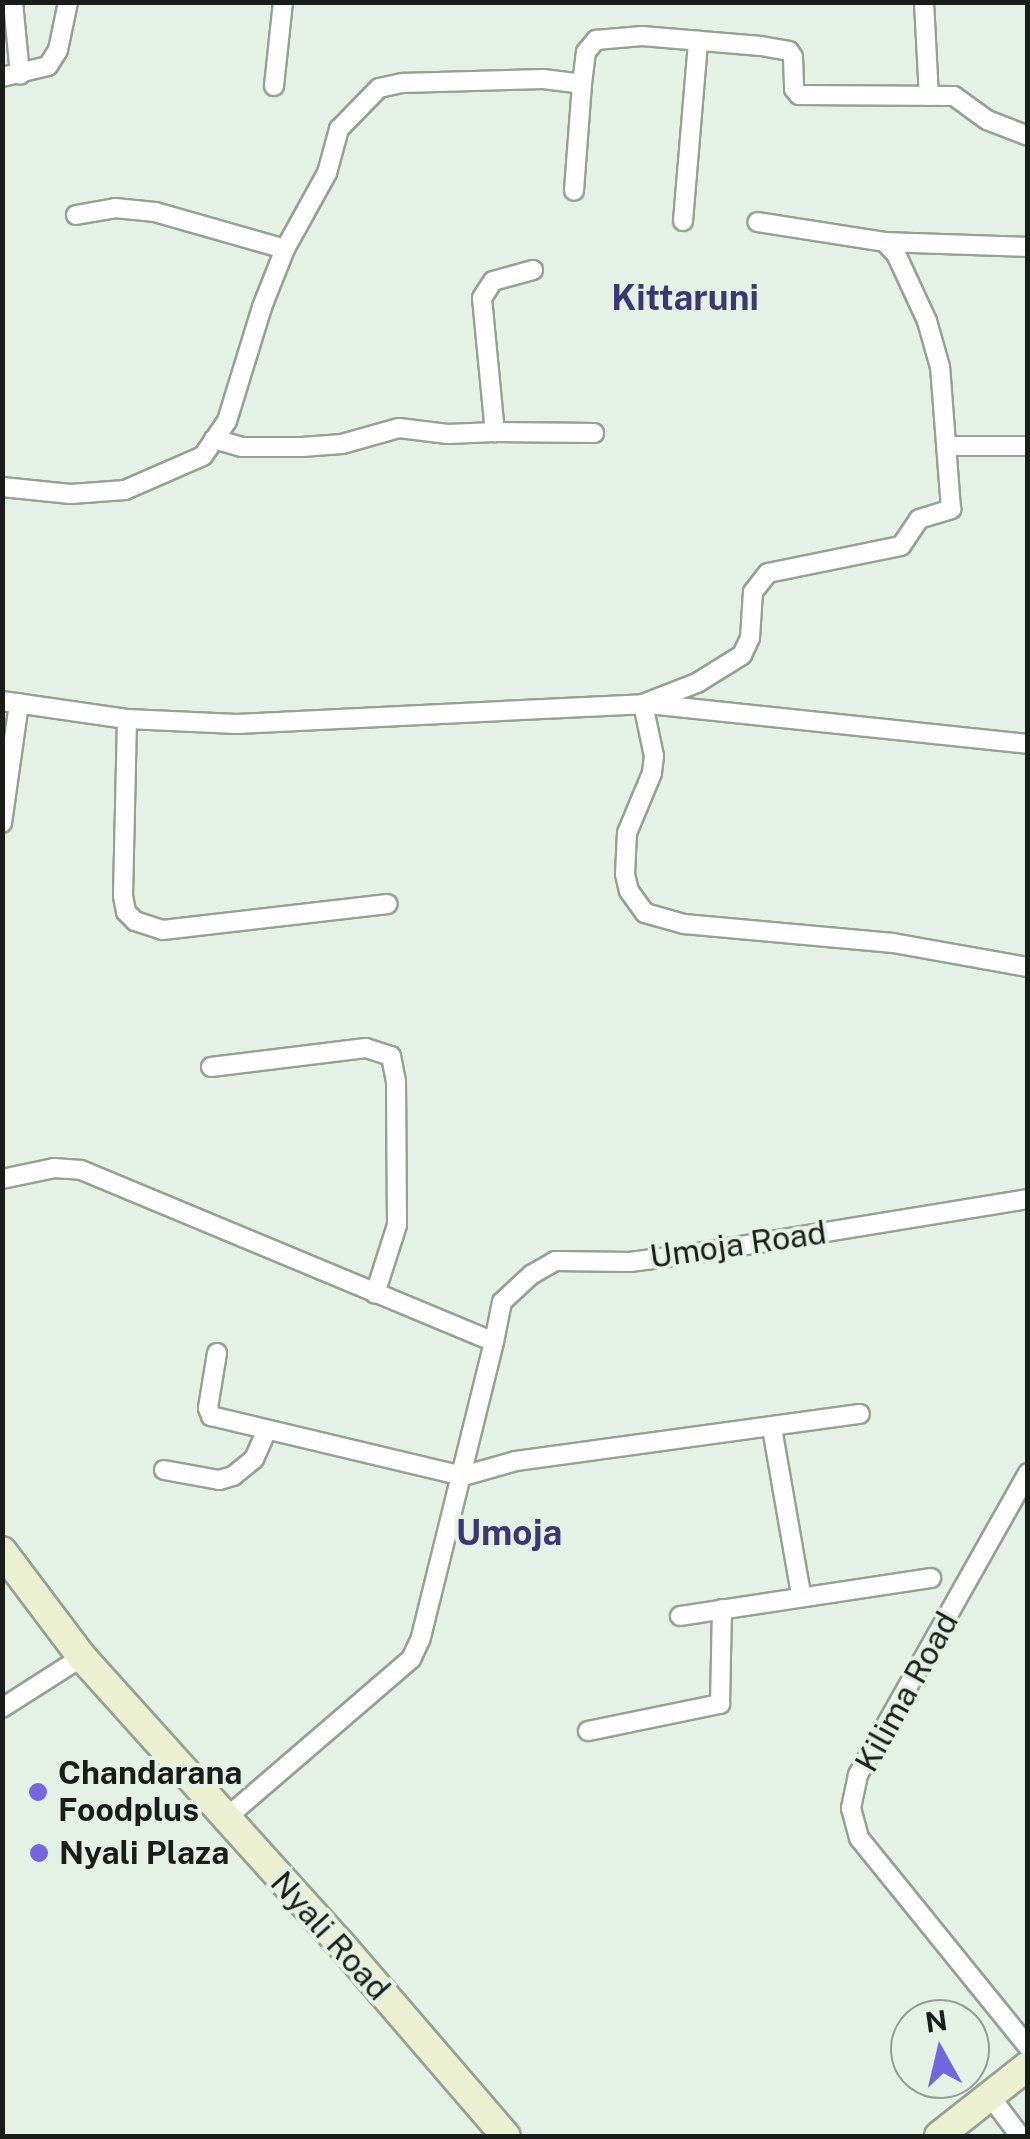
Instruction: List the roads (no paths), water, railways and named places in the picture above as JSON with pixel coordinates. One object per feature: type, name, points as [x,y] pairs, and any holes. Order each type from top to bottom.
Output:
[{"type":"main road","name":"Nyali Road","points":[[2,1551],[82,1657],[224,1820],[338,1941],[506,2136]]},
{"type":"main road","points":[[990,2096],[1028,2066]]},
{"type":"main road","points":[[939,2136],[986,2099]]},
{"type":"street","points":[[13,2],[11,76],[48,66],[58,50],[68,2]]},
{"type":"street","points":[[274,86],[283,2]]},
{"type":"street","points":[[924,2],[929,96]]},
{"type":"street","points":[[574,192],[586,52],[596,40],[642,36],[789,52],[796,64],[794,89],[799,95],[954,96],[987,120],[1028,136]]},
{"type":"street","points":[[683,221],[698,41]]},
{"type":"street","points":[[2,487],[71,494],[124,490],[202,456],[228,421],[262,307],[286,249],[326,173],[339,129],[379,88],[403,83],[543,78],[582,84]]},
{"type":"street","points":[[76,215],[116,208],[154,212],[286,249]]},
{"type":"street","points":[[758,222],[885,242],[1028,247]]},
{"type":"street","points":[[643,704],[697,684],[742,656],[750,638],[753,592],[768,573],[901,546],[919,519],[952,510],[940,367],[927,321],[904,266],[885,242]]},
{"type":"street","points":[[495,432],[482,298],[493,280],[533,270]]},
{"type":"street","points":[[214,440],[242,447],[302,448],[342,444],[399,428],[448,434],[594,434]]},
{"type":"street","points":[[948,446],[1028,446]]},
{"type":"street","points":[[2,823],[11,702],[128,719],[294,722],[643,704],[1028,744]]},
{"type":"street","points":[[643,704],[654,756],[652,773],[627,833],[625,874],[629,892],[646,913],[684,924],[893,943],[1028,966]]},
{"type":"street","points":[[128,719],[123,896],[126,912],[135,920],[163,930],[387,904]]},
{"type":"street","points":[[211,1067],[366,1048],[391,1056],[396,1081],[397,1225],[374,1294]]},
{"type":"street","points":[[2,1179],[54,1168],[81,1170],[494,1342]]},
{"type":"street","name":"Umoja Road","points":[[224,1820],[411,1659],[420,1640],[463,1476],[502,1302],[531,1275],[555,1261],[630,1262],[1028,1199]]},
{"type":"street","points":[[217,1352],[208,1408],[211,1416],[463,1476],[516,1461],[860,1414]]},
{"type":"street","points":[[772,1428],[801,1594]]},
{"type":"street","points":[[164,1470],[220,1480],[234,1476],[254,1459],[266,1432]]},
{"type":"street","name":"Kilima Road","points":[[1028,1473],[858,1775],[851,1808],[859,1838],[1028,2047]]},
{"type":"street","points":[[680,1616],[801,1594],[931,1578]]},
{"type":"street","points":[[588,1731],[720,1704],[722,1608]]},
{"type":"street","points":[[2,1708],[82,1657]]},
{"type":"street","points":[[990,2096],[1020,2136]]},
{"type":"place","name":"Chandarana Foodplus","points":[[38,1792]]},
{"type":"place","name":"Nyali Plaza","points":[[39,1853]]},
{"type":"district","name":"Kittaruni","points":[[685,298]]},
{"type":"district","name":"Umoja","points":[[509,1533]]}]
